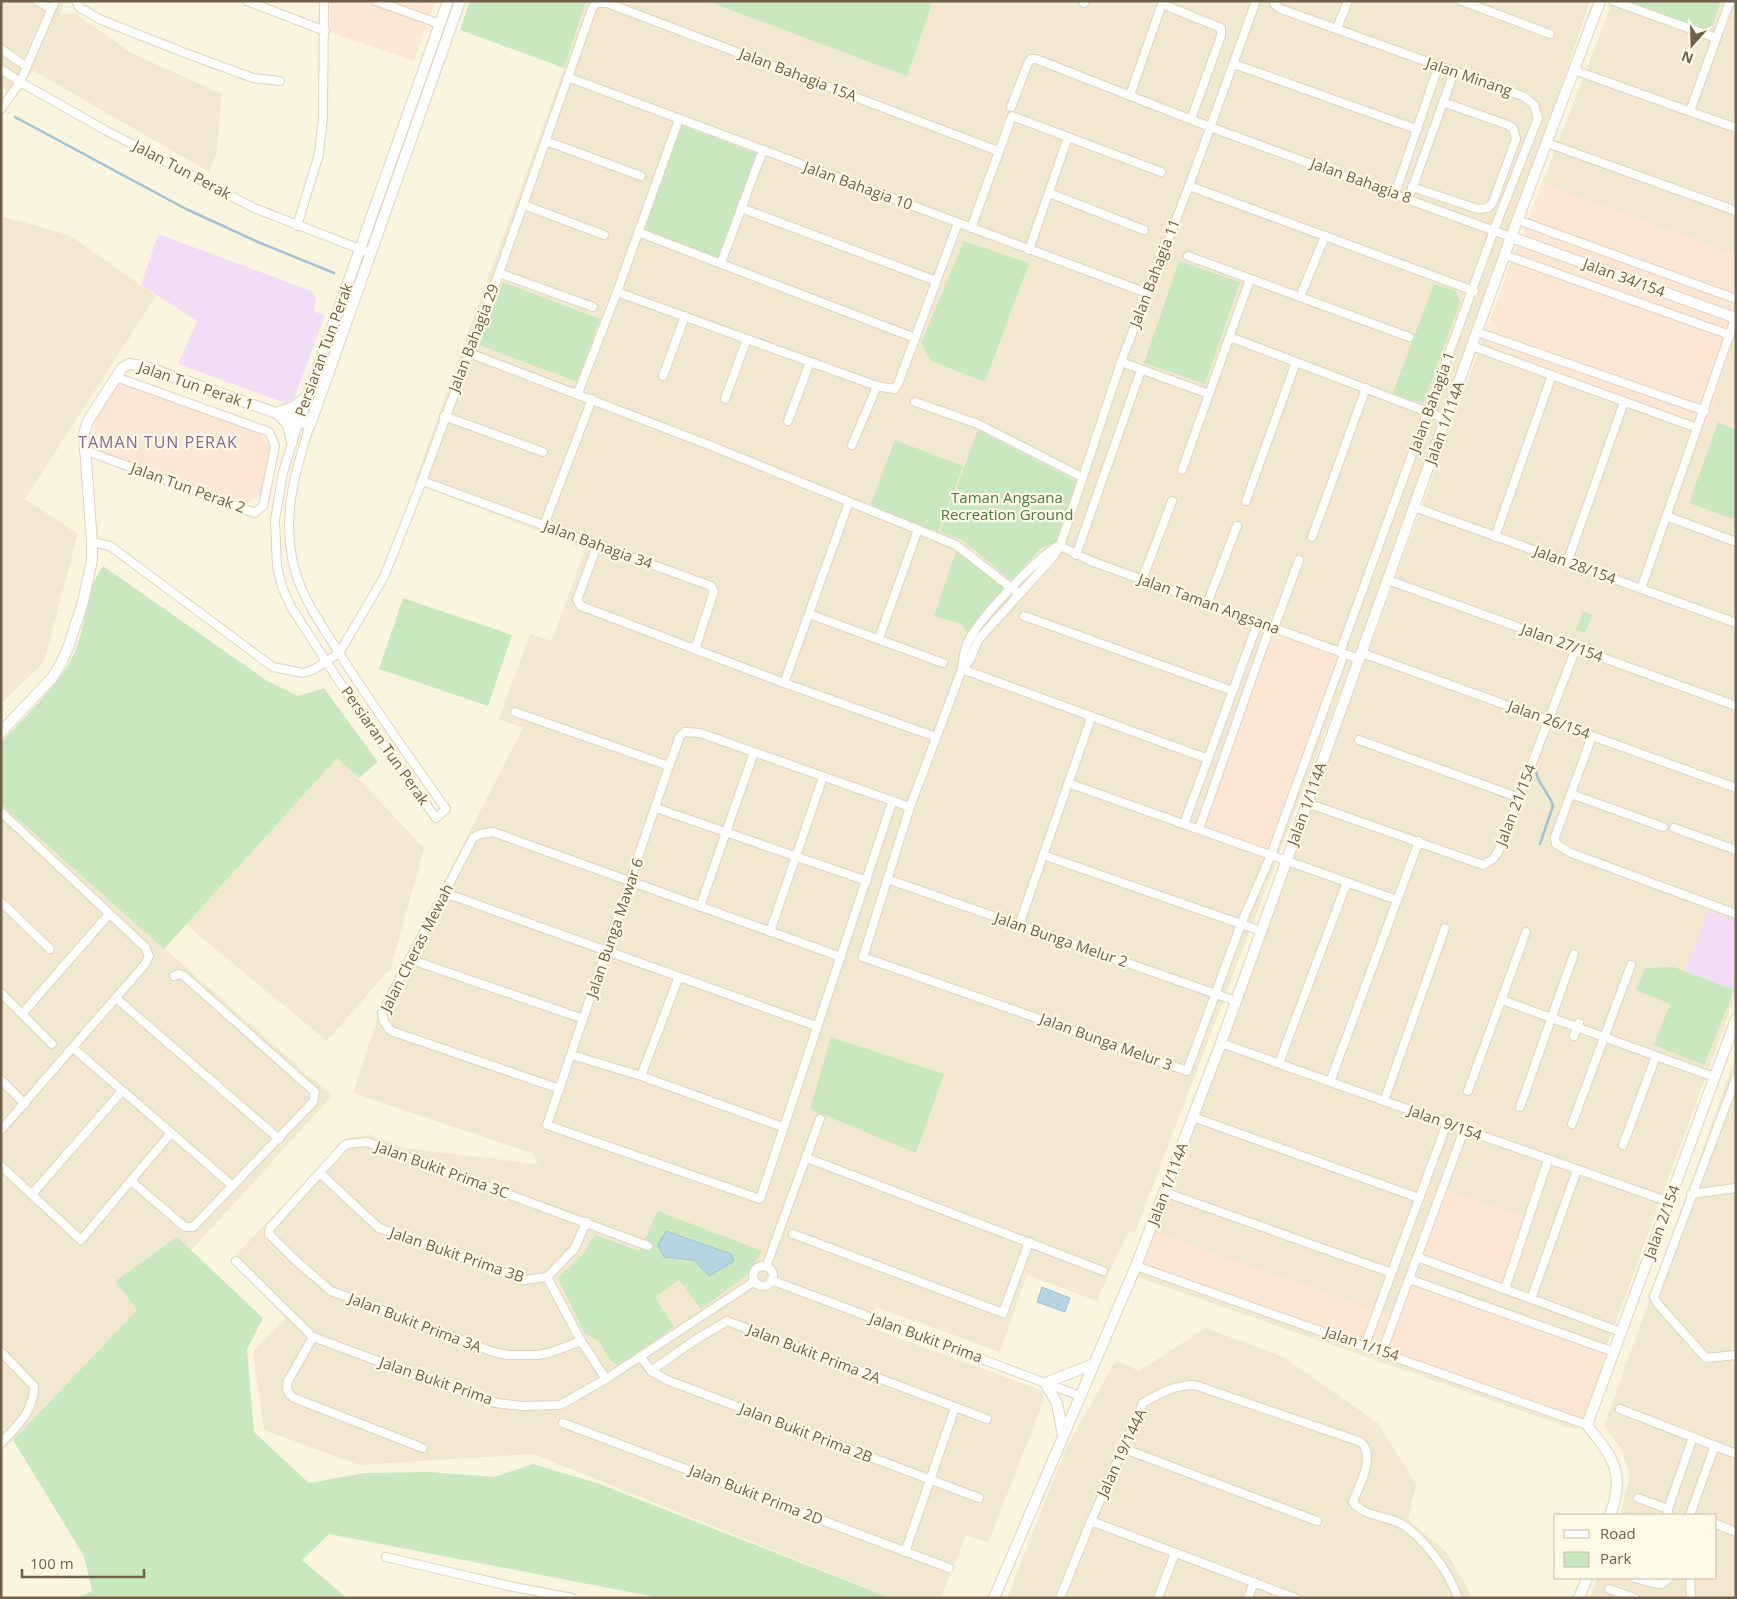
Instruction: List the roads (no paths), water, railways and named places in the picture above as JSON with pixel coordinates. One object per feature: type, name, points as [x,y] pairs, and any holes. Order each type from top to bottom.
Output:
[{"type":"street","points":[[38,1],[51,10]]},
{"type":"street","points":[[1,110],[20,82],[55,1]]},
{"type":"street","points":[[76,1],[79,7],[99,19],[184,53],[254,78],[280,80]]},
{"type":"street","points":[[246,1],[325,31]]},
{"type":"street","points":[[296,226],[319,154],[324,117],[324,1]]},
{"type":"street","points":[[376,1],[440,24]]},
{"type":"street","name":"Persiaran Tun Perak","points":[[448,1],[292,442],[278,493],[274,542],[282,587],[291,607],[328,661],[350,698],[436,818],[446,809],[360,688],[304,598],[292,557],[289,522],[294,475],[310,425],[460,1]]},
{"type":"street","name":"Jalan Bahagia 11","points":[[1060,546],[1121,362],[1189,186],[1256,1]]},
{"type":"street","points":[[1337,28],[1348,1]]},
{"type":"street","points":[[1462,1],[1550,34]]},
{"type":"street","name":"Jalan 1/114A","points":[[994,1598],[1136,1266],[1261,932],[1511,237],[1600,1]]},
{"type":"street","points":[[1613,1],[1716,38]]},
{"type":"street","points":[[1690,112],[1730,1]]},
{"type":"street","name":"Jalan Bahagia 29","points":[[92,542],[110,546],[273,667],[302,673],[328,661],[339,653],[384,577],[422,481],[444,416],[499,273],[570,78],[592,9],[597,2]]},
{"type":"street","name":"Jalan Bahagia 15A","points":[[597,2],[607,3],[998,150]]},
{"type":"street","points":[[1130,96],[1162,3],[1221,28],[1221,36],[1191,119]]},
{"type":"street","name":"Jalan Minang","points":[[1275,3],[1438,66],[1525,97],[1534,105],[1538,118],[1494,230]]},
{"type":"street","points":[[1,49],[27,67]]},
{"type":"street","name":"Jalan Bahagia 8","points":[[1011,107],[1031,59],[1036,59],[1210,127],[1511,237]]},
{"type":"street","points":[[1234,64],[1416,130]]},
{"type":"street","points":[[1395,194],[1438,66]]},
{"type":"street","name":"Jalan Tun Perak","points":[[1,69],[20,82],[254,208],[296,226],[370,253]]},
{"type":"street","points":[[1574,70],[1736,128]]},
{"type":"street","points":[[1408,198],[1454,72]]},
{"type":"street","name":"Jalan Bahagia 10","points":[[570,78],[1147,294]]},
{"type":"street","points":[[1412,187],[1478,209],[1488,208],[1493,202],[1516,139],[1513,128],[1508,125],[1443,102]]},
{"type":"street","points":[[971,228],[1012,116],[1162,172]]},
{"type":"street","points":[[578,393],[617,292],[679,119]]},
{"type":"street","points":[[1029,250],[1068,137]]},
{"type":"street","points":[[546,141],[642,176]]},
{"type":"street","points":[[1547,143],[1736,212]]},
{"type":"street","points":[[721,263],[763,150]]},
{"type":"street","points":[[1189,186],[1474,291]]},
{"type":"street","points":[[1049,193],[1144,230]]},
{"type":"street","points":[[524,205],[604,235]]},
{"type":"street","points":[[741,208],[936,281]]},
{"type":"street","name":"Jalan 34/154","points":[[1518,220],[1736,298]]},
{"type":"street","points":[[617,292],[877,386],[894,389],[898,384],[958,223]]},
{"type":"street","name":"Jalan Bahagia 1","points":[[1342,653],[1428,412],[1474,291],[1494,230]]},
{"type":"street","points":[[638,232],[915,338]]},
{"type":"street","points":[[1300,297],[1325,236]]},
{"type":"street","name":"Jalan 34/154","points":[[1511,237],[1736,317]]},
{"type":"street","points":[[1505,255],[1730,335]]},
{"type":"street","points":[[1188,256],[1409,336]]},
{"type":"street","points":[[499,273],[593,307]]},
{"type":"street","points":[[1182,470],[1250,279]]},
{"type":"street","points":[[662,376],[685,316]]},
{"type":"street","points":[[1642,589],[1736,317]]},
{"type":"street","points":[[1478,332],[1705,411]]},
{"type":"street","points":[[1230,337],[1446,419]]},
{"type":"street","points":[[725,399],[747,339]]},
{"type":"street","points":[[1472,346],[1698,428]]},
{"type":"street","points":[[469,353],[578,393],[956,546],[1015,591]]},
{"type":"street","points":[[788,422],[810,362]]},
{"type":"street","points":[[1121,362],[1209,394]]},
{"type":"street","points":[[1246,501],[1296,362]]},
{"type":"street","name":"Jalan Tun Perak 1","points":[[1,732],[52,678],[65,656],[83,602],[92,560],[84,434],[88,421],[122,368],[129,364],[143,366],[310,425]]},
{"type":"street","points":[[1076,555],[1141,370]]},
{"type":"street","points":[[1495,537],[1552,375]]},
{"type":"street","name":"Jalan Tun Perak 2","points":[[84,450],[255,513],[263,506],[275,446],[269,432],[116,377]]},
{"type":"street","points":[[852,445],[877,386]]},
{"type":"street","points":[[1312,537],[1366,388]]},
{"type":"street","points":[[292,442],[288,425],[276,413],[293,407],[308,396]]},
{"type":"street","points":[[544,525],[592,399]]},
{"type":"street","points":[[915,402],[978,424],[1082,477]]},
{"type":"street","points":[[1567,562],[1624,402]]},
{"type":"street","points":[[444,416],[543,452]]},
{"type":"street","name":"Jalan Bahagia 34","points":[[422,481],[714,588],[696,649]]},
{"type":"street","points":[[1142,580],[1172,501]]},
{"type":"street","points":[[784,683],[849,502]]},
{"type":"street","name":"Jalan 28/154","points":[[1414,507],[1736,623]]},
{"type":"street","points":[[1666,516],[1736,542]]},
{"type":"street","points":[[1207,604],[1237,526]]},
{"type":"street","points":[[879,638],[918,530]]},
{"type":"street","points":[[597,546],[577,603],[784,683],[936,737]]},
{"type":"street","points":[[887,879],[910,808],[962,669],[963,657],[970,637],[1015,591],[1048,552],[1060,546]]},
{"type":"street","name":"Jalan Taman Angsana","points":[[1060,546],[1076,555],[1272,628],[1342,653],[1360,656]]},
{"type":"street","points":[[1199,829],[1272,628],[1299,560]]},
{"type":"street","name":"Jalan 27/154","points":[[1388,580],[1736,706]]},
{"type":"street","points":[[809,614],[943,663]]},
{"type":"street","points":[[1024,616],[1233,691]]},
{"type":"street","points":[[1184,824],[1258,622]]},
{"type":"street","name":"Jalan 21/154","points":[[1307,803],[1483,865],[1493,860],[1499,850],[1520,798],[1576,648]]},
{"type":"street","name":"Jalan Bunga Melur 3","points":[[887,879],[863,958],[1187,1071],[1241,924],[1271,855],[1342,653]]},
{"type":"street","name":"Jalan 26/154","points":[[1360,656],[1548,720],[1736,788]]},
{"type":"street","points":[[962,669],[1091,718],[1208,759]]},
{"type":"street","points":[[515,712],[669,766]]},
{"type":"street","points":[[1019,925],[1091,718]]},
{"type":"street","name":"Jalan Bunga Mawar 6","points":[[754,752],[700,733],[685,732],[680,736],[547,1125],[760,1199],[783,1127]]},
{"type":"street","points":[[1592,736],[1555,837],[1556,844],[1562,850],[1736,914]]},
{"type":"street","points":[[1359,740],[1520,798]]},
{"type":"street","points":[[700,907],[754,752],[910,808]]},
{"type":"street","points":[[770,932],[823,777]]},
{"type":"street","points":[[1068,783],[1398,900]]},
{"type":"street","points":[[1571,794],[1662,828]]},
{"type":"street","points":[[572,1055],[641,1076],[783,1127],[892,802]]},
{"type":"street","points":[[656,808],[867,880]]},
{"type":"street","points":[[1,812],[145,947],[149,956],[146,963],[1,1130]]},
{"type":"street","points":[[1674,828],[1736,850]]},
{"type":"street","name":"Jalan Cheras Mewah","points":[[560,1089],[387,1028],[382,1013],[473,838],[480,834],[493,832],[630,882]]},
{"type":"street","points":[[1330,1082],[1419,841]]},
{"type":"street","points":[[1043,855],[1261,932]]},
{"type":"street","name":"Jalan Bunga Melur 2","points":[[887,879],[1236,1000]]},
{"type":"street","points":[[630,882],[840,957]]},
{"type":"street","points":[[1279,1063],[1347,882]]},
{"type":"street","points":[[445,893],[816,1026]]},
{"type":"street","points":[[1,902],[50,949]]},
{"type":"street","points":[[22,1014],[109,914]]},
{"type":"street","points":[[1384,1101],[1445,928]]},
{"type":"street","points":[[1468,1090],[1526,932]]},
{"type":"street","points":[[1520,1107],[1574,954]]},
{"type":"street","points":[[410,959],[578,1016]]},
{"type":"street","points":[[1572,1124],[1631,965]]},
{"type":"street","points":[[130,1181],[185,1228],[192,1228],[313,1102],[315,1092],[184,976],[179,974],[174,976]]},
{"type":"street","points":[[641,1076],[678,978]]},
{"type":"street","points":[[1,993],[52,1044]]},
{"type":"street","points":[[116,998],[279,1139]]},
{"type":"street","points":[[1502,1000],[1526,1006],[1552,1018],[1578,1025],[1604,1037],[1714,1078]]},
{"type":"street","name":"Jalan 2/154","points":[[1587,1425],[1736,1019]]},
{"type":"street","points":[[1574,1036],[1578,1025]]},
{"type":"street","name":"Jalan 9/154","points":[[1220,1043],[1669,1202]]},
{"type":"street","points":[[73,1048],[233,1186]]},
{"type":"street","points":[[1623,1145],[1656,1056]]},
{"type":"street","points":[[1736,1078],[1654,1290],[1656,1303],[1701,1353],[1712,1359],[1736,1355]]},
{"type":"street","points":[[1,1080],[25,1104]]},
{"type":"street","points":[[32,1194],[122,1090]]},
{"type":"street","points":[[1192,1117],[1419,1198]]},
{"type":"street","points":[[766,1267],[820,1119]]},
{"type":"street","points":[[1366,1345],[1447,1124]]},
{"type":"street","points":[[1382,1352],[1464,1130]]},
{"type":"street","points":[[1,1166],[81,1240],[171,1133]]},
{"type":"street","name":"Jalan Bukit Prima 3C","points":[[269,1234],[270,1228],[321,1174],[346,1144],[367,1142],[648,1246]]},
{"type":"street","points":[[807,1158],[1102,1271]]},
{"type":"street","points":[[1505,1289],[1548,1160]]},
{"type":"street","points":[[1531,1299],[1577,1170]]},
{"type":"street","name":"Jalan Bukit Prima 3B","points":[[321,1174],[369,1221],[380,1228],[524,1280],[547,1277],[575,1248],[586,1222]]},
{"type":"street","points":[[1691,1194],[1736,1188]]},
{"type":"street","points":[[1164,1192],[1392,1273]]},
{"type":"street","name":"Jalan Bukit Prima 3A","points":[[269,1234],[331,1291],[493,1352],[508,1355],[536,1355],[550,1353],[582,1341]]},
{"type":"street","points":[[793,1234],[1003,1313],[1029,1242]]},
{"type":"street","points":[[1417,1257],[1621,1332]]},
{"type":"street","name":"Jalan Bukit Prima","points":[[236,1261],[313,1337],[496,1403],[522,1406],[560,1405],[641,1357],[755,1281]]},
{"type":"street","name":"Jalan 1/154","points":[[1136,1266],[1366,1345],[1587,1425]]},
{"type":"street","points":[[766,1267],[772,1274],[772,1280],[763,1285],[755,1281],[753,1274],[756,1269],[766,1267]]},
{"type":"street","points":[[547,1277],[582,1341],[606,1379]]},
{"type":"street","points":[[1409,1279],[1614,1352]]},
{"type":"street","name":"Jalan Bukit Prima","points":[[772,1280],[1080,1396]]},
{"type":"street","name":"Jalan Bukit Prima 2A","points":[[652,1371],[692,1342],[727,1321],[986,1419]]},
{"type":"street","points":[[313,1337],[288,1381],[286,1388],[288,1394],[423,1448]]},
{"type":"street","points":[[1,1352],[34,1386],[34,1399],[28,1412],[1,1442]]},
{"type":"street","name":"Jalan Bukit Prima 2B","points":[[641,1357],[652,1371],[667,1380],[978,1498]]},
{"type":"street","points":[[1063,1435],[1057,1403],[1045,1383],[1094,1364]]},
{"type":"street","name":"Jalan 19/144A","points":[[1060,1598],[1091,1520],[1143,1403],[1162,1392],[1182,1385],[1207,1387],[1354,1438],[1366,1447],[1368,1458],[1353,1502],[1356,1506],[1396,1521],[1407,1528],[1441,1562],[1458,1598]]},
{"type":"street","points":[[905,1552],[956,1408]]},
{"type":"street","points":[[1620,1409],[1736,1454]]},
{"type":"street","name":"Jalan Bukit Prima 2D","points":[[563,1423],[949,1568]]},
{"type":"street","points":[[1587,1425],[1615,1464],[1619,1482],[1610,1514]]},
{"type":"street","points":[[1638,1498],[1668,1512],[1693,1437]]},
{"type":"street","points":[[1691,1514],[1715,1445]]},
{"type":"street","points":[[1122,1448],[1317,1521]]},
{"type":"street","points":[[1091,1520],[1295,1598]]},
{"type":"street","points":[[1717,1524],[1736,1532]]},
{"type":"street","points":[[1158,1598],[1176,1553]]},
{"type":"street","points":[[386,1557],[509,1586],[572,1598]]},
{"type":"street","points":[[1579,1598],[1587,1579]]},
{"type":"street","points":[[1638,1579],[1662,1584],[1668,1579]]},
{"type":"street","points":[[1690,1579],[1693,1597]]},
{"type":"street","points":[[1248,1598],[1254,1582]]},
{"type":"street","points":[[1609,1589],[1635,1598]]},
{"type":"water","points":[[666,1231],[731,1254],[734,1261],[709,1276],[694,1260],[664,1257],[658,1245]]},
{"type":"water","points":[[1042,1287],[1070,1298],[1065,1312],[1037,1302]]},
{"type":"waterway","points":[[15,117],[186,209],[258,242],[334,273]]},
{"type":"waterway","points":[[1536,769],[1538,779],[1553,806],[1540,844]]},
{"type":"district","name":"TAMAN TUN PERAK","points":[[158,442]]},
{"type":"park label","name":"Taman Angsana Recreation Ground","points":[[1007,506]]}]
